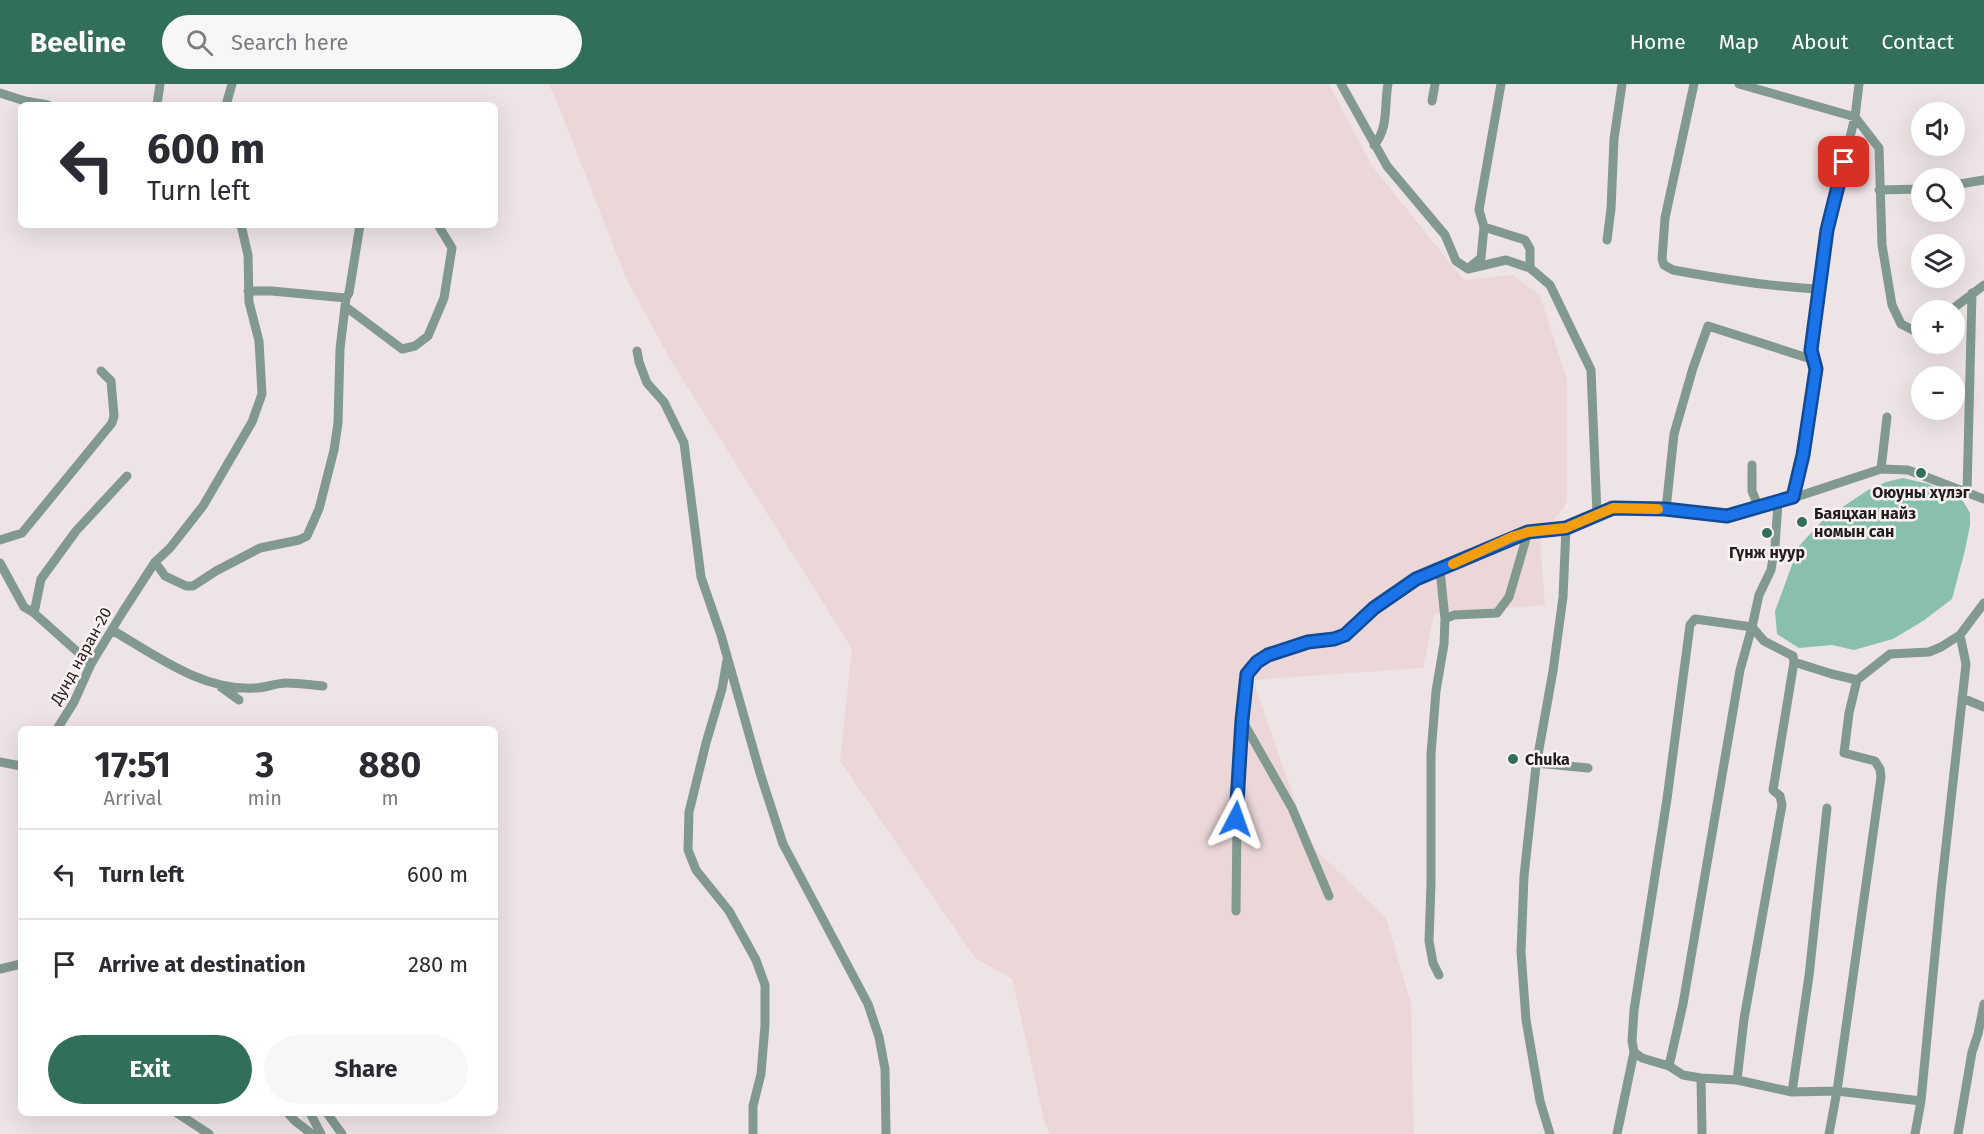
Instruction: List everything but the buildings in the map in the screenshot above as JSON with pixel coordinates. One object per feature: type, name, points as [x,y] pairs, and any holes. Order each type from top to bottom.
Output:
[{"type":"street","points":[[157,102],[160,84]]},
{"type":"street","points":[[227,102],[232,84]]},
{"type":"street","points":[[1341,84],[1387,166],[1445,235],[1456,261],[1468,269],[1506,260],[1530,268],[1550,285],[1591,370],[1597,514]]},
{"type":"street","points":[[1374,145],[1381,138],[1384,128],[1388,84]]},
{"type":"street","points":[[1432,101],[1435,84]]},
{"type":"street","points":[[1468,269],[1481,258],[1484,226],[1479,210],[1501,84]]},
{"type":"street","points":[[1607,240],[1611,209],[1614,139],[1622,84]]},
{"type":"street","points":[[1694,84],[1665,218],[1662,259],[1664,265],[1673,270],[1734,282],[1819,289]]},
{"type":"street","points":[[1739,84],[1855,117],[1879,148],[1882,245],[1892,305],[1901,324],[1911,329]]},
{"type":"street","points":[[1793,497],[1803,455],[1816,369],[1811,350],[1827,230],[1855,117],[1859,84]]},
{"type":"street","points":[[0,93],[31,102]]},
{"type":"street","points":[[1965,183],[1984,180]]},
{"type":"street","points":[[1879,190],[1911,189]]},
{"type":"street","points":[[1484,226],[1525,240],[1530,249],[1530,268]]},
{"type":"street","name":"Дунд наран-20","points":[[59,726],[74,702],[91,664],[155,562],[170,548],[203,506],[252,422],[262,394],[259,341],[248,291],[248,255],[243,228]]},
{"type":"street","points":[[155,562],[165,576],[194,586],[216,570],[260,548],[299,540],[307,536],[319,509],[334,450],[338,423],[340,349],[360,228]]},
{"type":"street","points":[[248,291],[272,291],[346,303],[402,349],[415,346],[428,336],[444,298],[452,248],[440,228]]},
{"type":"street","points":[[1963,300],[1984,285]]},
{"type":"street","points":[[1967,492],[1972,293]]},
{"type":"street","points":[[1665,509],[1674,434],[1708,326],[1814,360]]},
{"type":"street","points":[[637,351],[647,383],[664,402],[684,443],[701,576],[783,844],[868,1004],[879,1037],[885,1069],[886,1134]]},
{"type":"street","points":[[0,540],[22,533],[112,423],[114,416],[111,381],[101,371]]},
{"type":"street","points":[[1881,470],[1887,417]]},
{"type":"street","points":[[1752,465],[1752,491],[1759,508]]},
{"type":"street","points":[[1236,911],[1236,819],[1242,720],[1247,674],[1257,662],[1282,650],[1308,642],[1334,639],[1345,635],[1374,608],[1416,579],[1528,532],[1566,528],[1613,508],[1665,509],[1727,516],[1778,503],[1881,470],[1908,470],[1984,499]]},
{"type":"street","points":[[34,613],[41,579],[76,531],[126,476]]},
{"type":"street","points":[[1669,1066],[1683,1004],[1740,670],[1759,595],[1771,570],[1778,503]]},
{"type":"street","points":[[1550,1134],[1540,1101],[1526,1020],[1521,952],[1524,876],[1536,763],[1553,671],[1563,597],[1566,528]]},
{"type":"street","points":[[1445,619],[1454,615],[1497,613],[1509,597],[1528,532]]},
{"type":"street","points":[[0,563],[24,608],[34,613],[91,664]]},
{"type":"street","points":[[1439,975],[1433,963],[1429,942],[1431,754],[1445,619],[1440,570]]},
{"type":"street","points":[[1829,1134],[1881,777],[1880,769],[1875,761],[1844,753],[1849,713],[1857,680],[1890,654],[1929,652],[1941,647],[1960,635],[1982,608]]},
{"type":"street","points":[[1617,1134],[1634,1052],[1632,1041],[1634,1010],[1667,799],[1690,625],[1695,619],[1752,627],[1764,641],[1793,656],[1794,662],[1773,790],[1780,796],[1782,805],[1744,1019],[1737,1080]]},
{"type":"street","points":[[112,630],[171,665],[220,685],[254,688],[285,683],[323,686]]},
{"type":"street","points":[[1915,1134],[1921,1101],[1943,869],[1966,664],[1960,635]]},
{"type":"street","points":[[727,657],[722,689],[689,812],[688,850],[696,870],[729,911],[756,960],[765,985],[765,1025],[761,1074],[753,1106],[753,1134]]},
{"type":"street","points":[[1794,662],[1857,680]]},
{"type":"street","points":[[220,685],[239,700]]},
{"type":"street","points":[[1241,691],[1242,720],[1292,808],[1329,896]]},
{"type":"street","points":[[1962,698],[1984,707]]},
{"type":"street","points":[[0,762],[18,765]]},
{"type":"street","points":[[1536,763],[1588,768]]},
{"type":"street","points":[[1792,1092],[1809,976],[1827,808]]},
{"type":"street","points":[[0,969],[18,965]]},
{"type":"street","points":[[1958,1134],[1980,1044],[1984,1004]]},
{"type":"street","points":[[1634,1052],[1642,1058],[1669,1066],[1683,1075],[1737,1080],[1792,1092],[1837,1091],[1921,1101]]},
{"type":"street","points":[[1701,1078],[1702,1134]]},
{"type":"street","points":[[182,1116],[209,1134]]},
{"type":"street","points":[[291,1116],[312,1134]]},
{"type":"street","points":[[312,1116],[321,1134]]},
{"type":"street","points":[[329,1116],[342,1134]]},
{"type":"shaded area","points":[[548,84],[1329,84],[1372,166],[1464,280],[1513,275],[1540,295],[1567,380],[1567,503],[1540,538],[1545,605],[1434,614],[1423,668],[1253,680],[1310,844],[1386,918],[1411,1003],[1414,1134],[1050,1134],[1045,1124],[1012,979],[975,958],[840,761],[852,649],[670,359],[626,278]]},
{"type":"shaded area","points":[[1903,478],[1929,484],[1963,501],[1970,513],[1965,550],[1952,599],[1923,621],[1893,639],[1854,650],[1832,645],[1799,648],[1777,634],[1775,611],[1799,546],[1823,520],[1868,490]]},
{"type":"slow traffic","points":[[1453,564],[1512,537],[1528,532],[1566,528],[1613,508],[1658,509]]},
{"type":"place","name":"Оюуны хүлэг","points":[[1921,473]]},
{"type":"place","name":"Баяцхан найз номын сан","points":[[1802,522]]},
{"type":"place","name":"Гүнж нуур","points":[[1767,533]]},
{"type":"place","name":"Chuka","points":[[1513,759]]},
{"type":"route","points":[[1236,819],[1247,674],[1257,662],[1268,655],[1308,642],[1334,639],[1345,635],[1374,608],[1416,579],[1528,532],[1566,528],[1613,508],[1665,509],[1727,516],[1793,497],[1803,455],[1816,369],[1811,350],[1827,230],[1844,162]]}]
